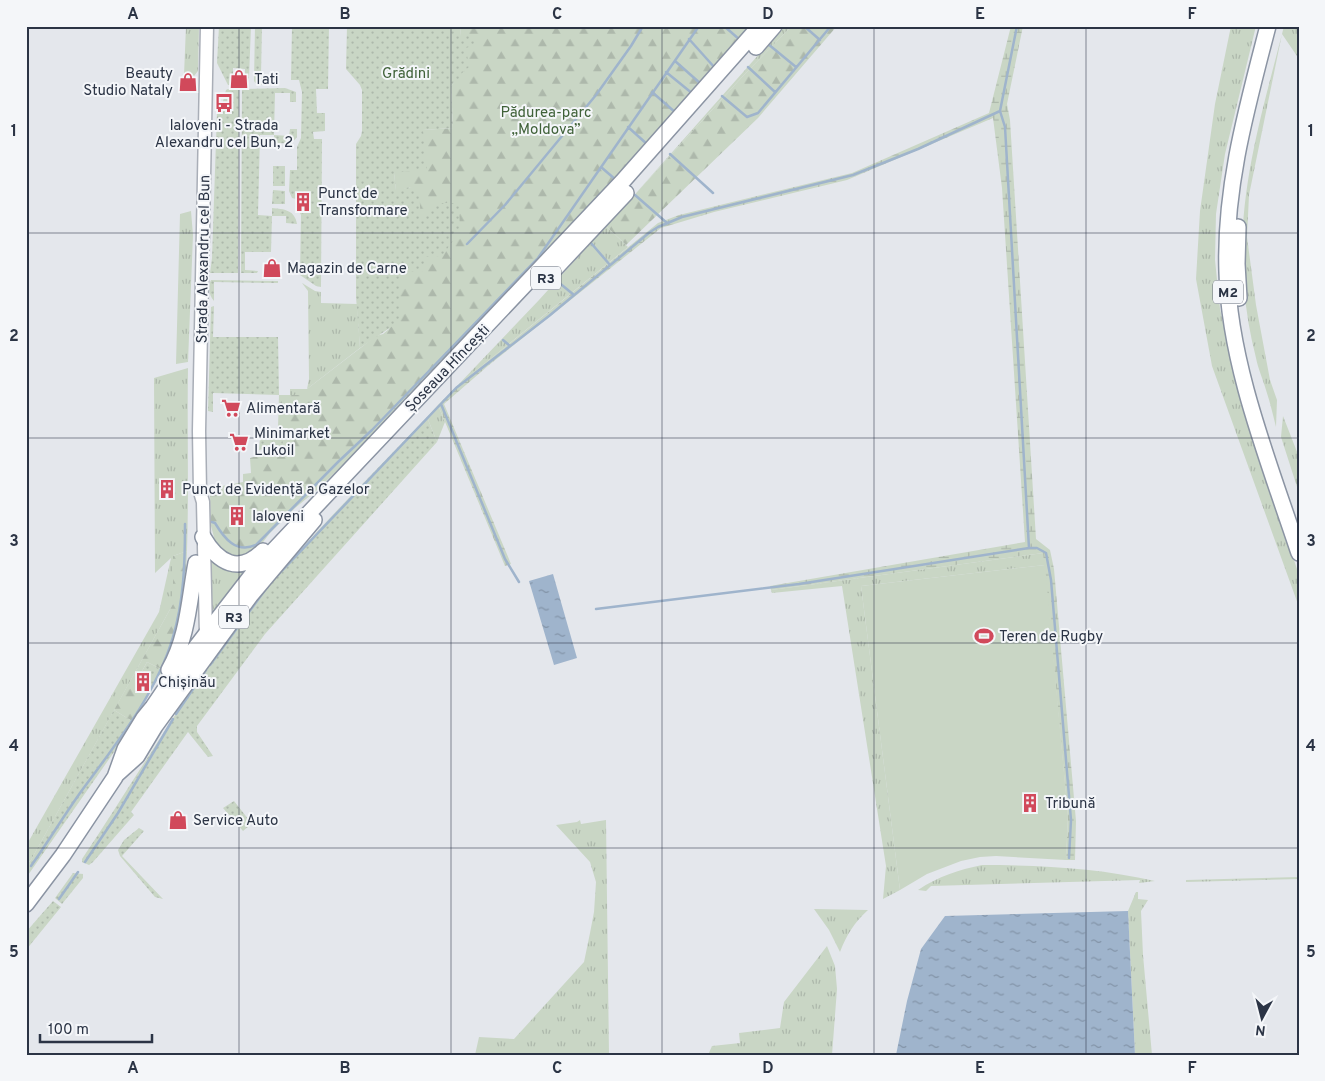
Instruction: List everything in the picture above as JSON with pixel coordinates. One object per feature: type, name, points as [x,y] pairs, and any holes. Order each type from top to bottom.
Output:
[{"type":"highway","name":"Șoseaua Hîncești","points":[[207,635],[258,567],[622,182],[760,26]]},
{"type":"highway","name":"Șoseaua Hîncești","points":[[155,720],[250,596],[311,524],[584,239],[774,26]]},
{"type":"highway","name":"M2","points":[[1268,26],[1235,166],[1226,246],[1227,274],[1232,326],[1244,379],[1299,553]]},
{"type":"highway","name":"M2","points":[[1278,26],[1246,161],[1239,213],[1237,264],[1240,309],[1249,359],[1299,522]]},
{"type":"highway","name":"R3","points":[[203,537],[214,554],[225,561],[240,564],[247,563],[255,558],[350,461],[403,413]]},
{"type":"highway","name":"R3","points":[[207,635],[214,633],[268,569],[311,524]]},
{"type":"highway","name":"R3","points":[[155,720],[148,704],[170,668],[182,642],[189,614],[196,563]]},
{"type":"highway","name":"R3","points":[[207,635],[219,634],[225,629]]},
{"type":"highway","name":"R3","points":[[26,904],[63,855],[115,777],[125,749],[161,713],[202,650],[207,635]]},
{"type":"main road","name":"Strada Alexandru cel Bun","points":[[207,26],[199,424],[200,492],[203,502],[207,635]]},
{"type":"main road","name":"Strada Alexandru cel Bun","points":[[200,492],[196,502],[198,625],[199,630],[207,635]]},
{"type":"green space","points":[[186,26],[199,26],[198,71],[194,76],[184,75]]},
{"type":"green space","points":[[219,26],[251,26],[249,78],[245,85],[245,69],[233,68],[233,85],[228,85],[217,63]]},
{"type":"green space","points":[[255,26],[262,26],[261,75],[277,76],[277,84],[257,85],[254,81]]},
{"type":"green space","points":[[292,26],[329,26],[328,89],[316,89],[317,113],[325,113],[325,131],[313,132],[314,139],[322,139],[321,287],[316,286],[300,275],[301,215],[296,205],[296,199],[292,198],[289,191],[290,170],[297,170],[297,147],[301,138],[302,92],[299,80],[291,80]]},
{"type":"green space","name":"Grădini","points":[[347,26],[460,26],[461,36],[473,35],[477,44],[466,48],[469,67],[462,73],[461,79],[454,82],[451,86],[453,128],[423,130],[427,169],[394,173],[396,190],[411,187],[419,190],[421,221],[438,203],[459,203],[460,231],[442,256],[425,257],[425,271],[399,272],[400,321],[360,348],[356,297],[356,144],[362,131],[362,90],[346,69]]},
{"type":"green space","name":"Pădurea-parc „Moldova”","points":[[460,26],[754,26],[680,111],[364,446],[295,508],[270,533],[257,550],[244,557],[230,556],[220,550],[215,541],[211,526],[210,496],[217,487],[243,482],[243,474],[251,473],[250,458],[282,449],[284,428],[278,427],[279,395],[307,395],[307,389],[376,336],[383,334],[389,329],[398,272],[421,222],[411,187],[396,191],[394,173],[423,130],[453,128],[451,86],[454,82],[461,37]]},
{"type":"green space","points":[[784,26],[792,26],[743,76],[636,193]]},
{"type":"green space","points":[[792,26],[837,26],[758,118],[626,245],[606,226],[743,76]]},
{"type":"green space","points":[[1011,26],[1023,26],[1007,104],[1010,120],[1036,539],[1050,550],[1054,569],[1076,821],[1075,860],[1066,860],[1068,816],[1043,553],[771,590],[770,586],[1025,542],[1002,188],[993,118],[847,180],[714,212],[661,228],[489,365],[444,404],[511,564],[505,566],[438,405],[457,386],[658,223],[679,215],[852,173],[989,113]]},
{"type":"green space","points":[[1231,26],[1256,26],[1225,154],[1216,214],[1215,260],[1220,309],[1242,405],[1299,575],[1299,607],[1212,366],[1196,279],[1200,211],[1215,104]]},
{"type":"green space","points":[[1284,26],[1299,26],[1299,59],[1282,34]]},
{"type":"green space","points":[[1282,34],[1249,195],[1247,237],[1256,305],[1270,380],[1277,400],[1276,427],[1250,332],[1242,255],[1243,223],[1252,159],[1258,127]]},
{"type":"green space","points":[[285,88],[296,92],[296,102],[290,102],[290,93],[275,93],[274,135],[260,135],[258,215],[272,216],[271,252],[245,252],[245,270],[258,271],[257,273],[241,273],[242,89]]},
{"type":"green space","points":[[228,89],[239,89],[238,273],[210,273],[217,112]]},
{"type":"green space","points":[[290,129],[297,129],[297,137],[290,142],[274,143],[274,135],[289,136]]},
{"type":"green space","points":[[273,166],[285,166],[285,186],[273,186]]},
{"type":"green space","points":[[273,190],[285,191],[285,204],[272,204]]},
{"type":"green space","points":[[272,208],[285,210],[294,216],[297,224],[286,223],[286,216],[272,216]]},
{"type":"green space","points":[[191,211],[193,235],[188,362],[176,364],[180,214]]},
{"type":"green space","points":[[606,226],[628,247],[457,386],[539,300]]},
{"type":"green space","points":[[211,280],[278,281],[278,283],[214,282],[214,301],[210,291]]},
{"type":"green space","points":[[302,283],[315,291],[321,292],[321,303],[357,304],[360,348],[307,389],[309,379],[308,291]]},
{"type":"green space","points":[[214,306],[213,337],[278,337],[279,395],[213,393],[213,412],[208,411],[211,307]]},
{"type":"green space","points":[[188,368],[187,551],[173,556],[173,604],[31,860],[26,865],[26,846],[159,612],[171,558],[155,573],[154,378]]},
{"type":"green space","points":[[290,389],[307,389],[307,395],[290,395]]},
{"type":"green space","points":[[438,405],[445,422],[437,442],[427,417]]},
{"type":"green space","points":[[1283,416],[1299,457],[1299,493],[1281,437]]},
{"type":"green space","points":[[427,417],[437,442],[265,634],[197,726],[197,732],[213,756],[208,757],[188,732],[131,812],[134,815],[93,862],[89,865],[82,862],[82,859],[193,689],[254,604],[326,522]]},
{"type":"green space","points":[[272,432],[284,433],[282,449],[275,451],[275,447],[259,450],[260,437]]},
{"type":"green space","points":[[206,550],[250,567],[209,619]]},
{"type":"green space","points":[[187,551],[181,612],[174,640],[163,670],[147,662],[141,673],[152,689],[132,721],[114,710],[173,604],[173,556]]},
{"type":"green space","points":[[1043,553],[1045,565],[861,586],[900,890],[883,899],[886,866],[842,586],[772,593],[771,590]]},
{"type":"green space","points":[[1045,565],[1068,816],[1066,860],[996,856],[980,857],[961,861],[927,874],[900,890],[861,586]]},
{"type":"green space","points":[[147,662],[163,670],[152,689],[141,673]]},
{"type":"green space","points":[[114,710],[132,721],[114,752],[26,878],[26,865],[31,860]]},
{"type":"green space","points":[[234,801],[249,820],[247,822],[249,826],[243,831],[223,808]]},
{"type":"green space","points":[[580,820],[581,824],[606,820],[609,1055],[475,1055],[479,1037],[514,1039],[584,962],[594,912],[596,882],[590,862],[556,825]]},
{"type":"green space","points":[[139,828],[144,831],[122,856],[163,899],[155,897],[120,856],[118,850],[124,840]]},
{"type":"green space","points":[[982,865],[1069,868],[1155,881],[1139,883],[1140,880],[931,886],[926,891],[918,890],[949,874]]},
{"type":"green space","points":[[73,873],[83,874],[83,878],[62,904],[55,898]]},
{"type":"green space","points":[[1299,877],[1299,879],[1186,882],[1186,880]]},
{"type":"green space","points":[[1136,892],[1138,892],[1138,899],[1148,900],[1141,911],[1152,1055],[1135,1055],[1128,911]]},
{"type":"green space","points":[[53,901],[61,907],[26,950],[26,932]]},
{"type":"green space","points":[[814,909],[868,910],[851,929],[840,952],[829,930]]},
{"type":"green space","points":[[827,946],[835,966],[837,989],[832,1055],[708,1055],[712,1046],[740,1043],[739,1033],[780,1028],[784,1002]]},
{"type":"water","points":[[553,574],[577,658],[554,665],[529,581]]},
{"type":"water","points":[[1128,911],[1135,1055],[896,1055],[907,1001],[921,949],[945,916]]},
{"type":"waterway","points":[[467,244],[505,205],[596,95],[643,26]]},
{"type":"waterway","points":[[212,522],[215,523],[231,543],[242,547],[256,545],[372,430],[538,258],[699,26]]},
{"type":"waterway","points":[[724,26],[740,40]]},
{"type":"waterway","points":[[804,26],[820,40]]},
{"type":"waterway","points":[[722,96],[747,117],[758,113],[831,26]]},
{"type":"waterway","points":[[596,609],[799,584],[1029,548],[1005,127],[1000,111],[1017,26]]},
{"type":"waterway","points":[[689,39],[715,68]]},
{"type":"waterway","points":[[768,44],[796,67]]},
{"type":"waterway","points":[[675,61],[701,84]]},
{"type":"waterway","points":[[748,67],[775,92]]},
{"type":"waterway","points":[[666,72],[693,94]]},
{"type":"waterway","points":[[652,92],[676,113]]},
{"type":"waterway","points":[[277,576],[456,388],[549,316],[650,232],[682,217],[853,175],[918,149],[1000,111]]},
{"type":"waterway","points":[[628,127],[648,145]]},
{"type":"waterway","points":[[670,154],[713,193]]},
{"type":"waterway","points":[[601,167],[616,180]]},
{"type":"waterway","points":[[635,195],[667,223]]},
{"type":"waterway","points":[[591,243],[610,265]]},
{"type":"waterway","points":[[557,281],[574,295]]},
{"type":"waterway","points":[[503,340],[510,346]]},
{"type":"waterway","points":[[441,404],[505,559],[519,582]]},
{"type":"waterway","points":[[31,866],[133,719],[166,658],[177,623],[182,595],[185,524]]},
{"type":"waterway","points":[[1029,548],[1037,548],[1046,553],[1051,580],[1071,820],[1069,858]]},
{"type":"waterway","points":[[210,665],[268,586]]},
{"type":"waterway","points":[[176,714],[206,670]]},
{"type":"waterway","points":[[85,862],[118,813],[173,719]]},
{"type":"waterway","points":[[59,899],[78,872]]},
{"type":"place","name":"Tati","points":[[239,79]]},
{"type":"place","name":"Beauty Studio Nataly","points":[[188,82]]},
{"type":"place","name":"Ialoveni - Strada Alexandru cel Bun, 2","points":[[224,103]]},
{"type":"place","name":"Punct de Transformare","points":[[303,202]]},
{"type":"place","name":"Magazin de Carne","points":[[272,268]]},
{"type":"place","name":"Alimentară","points":[[231,408]]},
{"type":"place","name":"Minimarket Lukoil","points":[[239,442]]},
{"type":"place","name":"Punct de Evidență a Gazelor","points":[[167,489]]},
{"type":"place","name":"Ialoveni","points":[[237,516]]},
{"type":"place","name":"Teren de Rugby","points":[[984,636]]},
{"type":"place","name":"Chișinău","points":[[143,682]]},
{"type":"place","name":"Tribună","points":[[1030,803]]},
{"type":"place","name":"Service Auto","points":[[178,820]]}]
